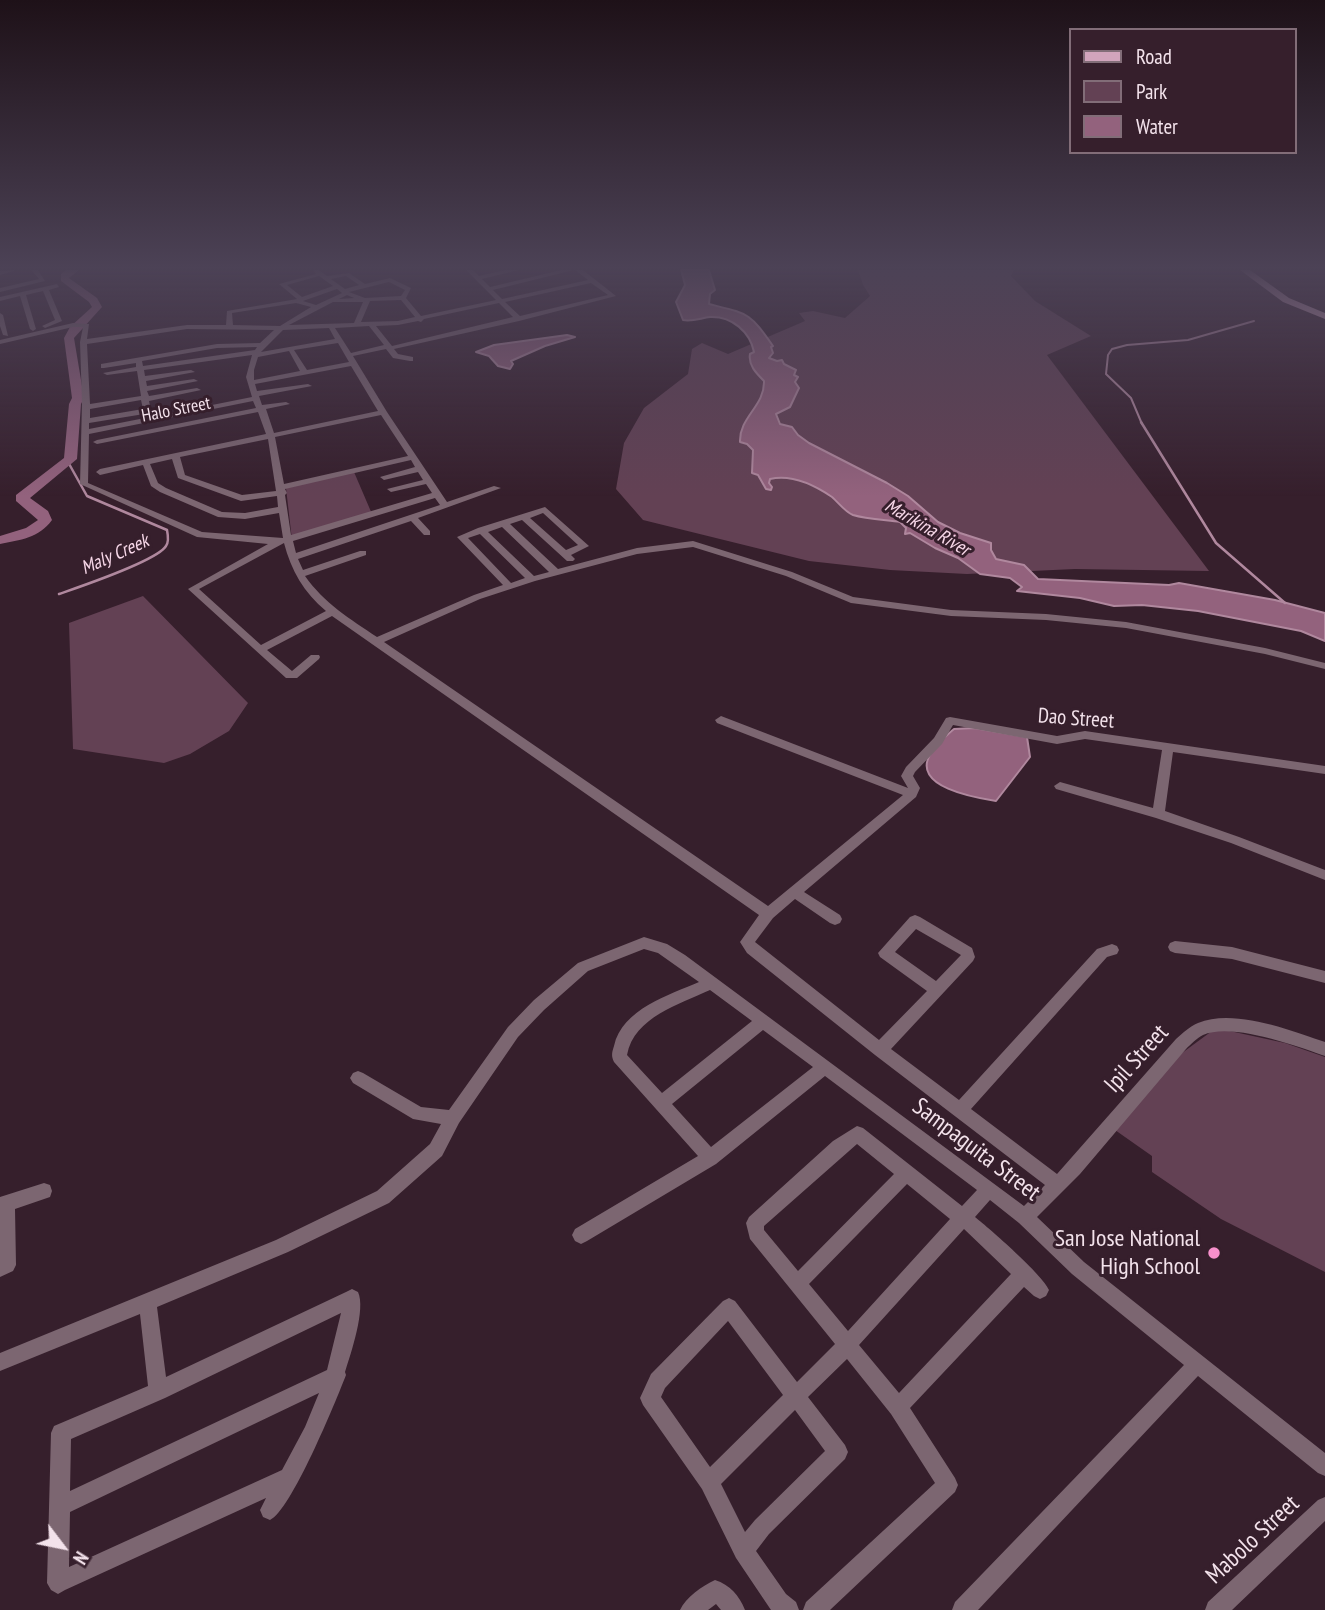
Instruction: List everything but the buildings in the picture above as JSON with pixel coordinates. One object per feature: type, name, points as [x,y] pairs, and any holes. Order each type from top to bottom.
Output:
[{"type":"street","points":[[83,345],[86,407],[84,484],[200,535],[283,541]]},
{"type":"street","points":[[264,345],[258,350],[249,371],[251,383],[272,438],[283,490],[283,541],[313,594],[768,914]]},
{"type":"street","points":[[258,350],[217,346],[138,360],[105,370],[141,369],[298,345]]},
{"type":"street","points":[[343,345],[445,506]]},
{"type":"street","points":[[349,355],[399,345]]},
{"type":"street","points":[[390,347],[399,358],[410,359]]},
{"type":"street","points":[[292,352],[305,373]]},
{"type":"street","points":[[138,360],[148,416]]},
{"type":"street","points":[[189,362],[202,409]]},
{"type":"street","points":[[251,383],[355,363]]},
{"type":"street","points":[[142,379],[191,372]]},
{"type":"street","points":[[86,407],[146,395],[194,381]]},
{"type":"street","points":[[85,421],[259,402],[308,386]]},
{"type":"street","points":[[146,395],[197,390]]},
{"type":"street","points":[[259,402],[285,404]]},
{"type":"street","name":"Halo Street","points":[[97,442],[259,402]]},
{"type":"street","points":[[100,472],[272,438],[383,412]]},
{"type":"street","points":[[86,432],[148,416]]},
{"type":"street","points":[[176,457],[181,476],[241,498],[413,457]]},
{"type":"street","points":[[146,463],[154,484],[229,516],[284,509]]},
{"type":"street","points":[[384,477],[420,469]]},
{"type":"street","points":[[391,489],[429,481]]},
{"type":"street","points":[[292,558],[497,488]]},
{"type":"street","points":[[193,502],[218,489]]},
{"type":"street","points":[[316,657],[291,676],[193,589],[283,541],[438,494]]},
{"type":"street","points":[[509,586],[462,537],[545,510],[583,546],[564,554]]},
{"type":"street","points":[[524,517],[578,566]]},
{"type":"street","points":[[414,518],[427,533]]},
{"type":"street","points":[[503,523],[555,572]]},
{"type":"street","points":[[481,530],[532,579]]},
{"type":"street","points":[[378,641],[441,612],[555,572],[638,551],[701,544],[738,559],[789,574],[850,600],[951,613],[1046,617],[1126,625],[1265,651],[1325,667]]},
{"type":"street","points":[[301,573],[363,553]]},
{"type":"street","points":[[259,650],[334,611]]},
{"type":"street","points":[[721,720],[913,791],[768,914],[749,939],[748,945],[880,1050],[1057,1184]]},
{"type":"street","name":"Dao Street","points":[[913,791],[907,776],[910,770],[938,741],[950,721],[1057,740],[1085,735],[1325,770]]},
{"type":"street","points":[[1157,814],[1168,749]]},
{"type":"street","points":[[1060,786],[1235,840],[1325,875]]},
{"type":"street","points":[[794,892],[835,919]]},
{"type":"street","points":[[880,1050],[966,959],[967,954],[915,921],[885,953],[936,989]]},
{"type":"street","name":"Sampaguita Street","points":[[453,1118],[513,1032],[539,1005],[583,967],[597,959],[638,944],[649,943],[680,960],[764,1020],[989,1189],[1024,1217],[1078,1268],[1325,1466]]},
{"type":"street","points":[[1175,947],[1232,953],[1325,977]]},
{"type":"street","points":[[961,1109],[1102,953],[1112,950]]},
{"type":"street","points":[[710,1158],[619,1057],[619,1043],[632,1025],[711,983]]},
{"type":"street","points":[[662,1103],[764,1020]]},
{"type":"street","name":"Ipil Street","points":[[1024,1217],[1074,1168],[1181,1044],[1199,1029],[1233,1027],[1264,1031],[1325,1049]]},
{"type":"street","points":[[581,1235],[710,1158],[825,1067]]},
{"type":"street","points":[[0,1362],[282,1246],[383,1198],[436,1150],[453,1118],[419,1114],[358,1078]]},
{"type":"street","points":[[814,1610],[948,1485],[898,1407],[846,1346],[799,1282],[756,1233],[755,1223],[856,1134],[964,1219],[1040,1290]]},
{"type":"street","points":[[799,1282],[906,1174]]},
{"type":"street","points":[[709,1482],[846,1346],[989,1189]]},
{"type":"street","points":[[0,1268],[7,1265],[3,1204],[44,1191]]},
{"type":"street","points":[[898,1407],[1024,1274]]},
{"type":"street","points":[[270,1510],[291,1476],[307,1447],[337,1374],[348,1331],[352,1298],[158,1391],[61,1433],[58,1583],[291,1476]]},
{"type":"street","points":[[147,1301],[158,1391]]},
{"type":"street","points":[[743,1551],[762,1527],[837,1453],[743,1327],[732,1308],[728,1308],[659,1381],[650,1393],[650,1398],[709,1482],[743,1551],[778,1602],[788,1610]]},
{"type":"street","points":[[963,1610],[1198,1363]]},
{"type":"street","points":[[61,1506],[337,1374]]},
{"type":"street","name":"Mabolo Street","points":[[1216,1610],[1325,1507]]},
{"type":"street","points":[[691,1610],[715,1591],[721,1593],[734,1610]]},
{"type":"green space","points":[[698,345],[707,345],[728,354],[749,345],[1070,345],[1047,355],[1209,571],[1075,569],[967,574],[890,570],[809,561],[643,520],[616,489],[624,443],[644,408],[688,374],[692,349]]},
{"type":"green space","points":[[354,472],[372,514],[292,540],[286,488]]},
{"type":"green space","points":[[143,596],[248,703],[229,731],[190,754],[164,763],[73,749],[69,623]]},
{"type":"green space","points":[[1216,1028],[1285,1043],[1325,1057],[1325,1272],[1221,1219],[1152,1172],[1152,1156],[1115,1130],[1163,1067]]},
{"type":"water","points":[[494,345],[548,345],[511,361],[513,364],[510,369],[498,366],[489,356],[476,352]]},
{"type":"water","name":"Marikina River","points":[[752,345],[772,345],[773,353],[769,358],[782,360],[796,370],[794,375],[798,377],[795,382],[799,388],[790,407],[776,414],[780,424],[792,427],[809,443],[908,496],[938,522],[960,533],[991,543],[996,559],[1024,565],[1038,579],[1169,585],[1179,583],[1275,600],[1325,613],[1325,641],[1301,631],[1198,611],[1142,605],[1114,606],[1080,598],[1017,591],[1022,587],[1010,578],[980,574],[958,558],[910,533],[905,534],[906,528],[900,522],[853,515],[832,497],[810,484],[778,478],[770,479],[771,490],[766,489],[758,475],[752,473],[753,450],[740,442],[743,425],[761,398],[763,390],[764,381],[750,362],[750,354],[754,352]]},
{"type":"water","points":[[974,728],[1027,737],[1030,757],[996,801],[948,789],[929,774],[927,765],[938,743],[954,729]]},
{"type":"waterway","points":[[0,540],[25,534],[41,525],[45,520],[43,514],[21,498],[70,459],[75,404],[78,398],[70,345]]},
{"type":"waterway","points":[[1126,345],[1112,349],[1108,355],[1106,374],[1131,398],[1141,423]]},
{"type":"waterway","points":[[1141,423],[1216,543],[1285,603]]},
{"type":"waterway","name":"Maly Creek","points":[[59,594],[148,559],[160,552],[168,540],[167,530],[87,496],[68,462]]},
{"type":"place","name":"San Jose National High School","points":[[1214,1253]]}]
